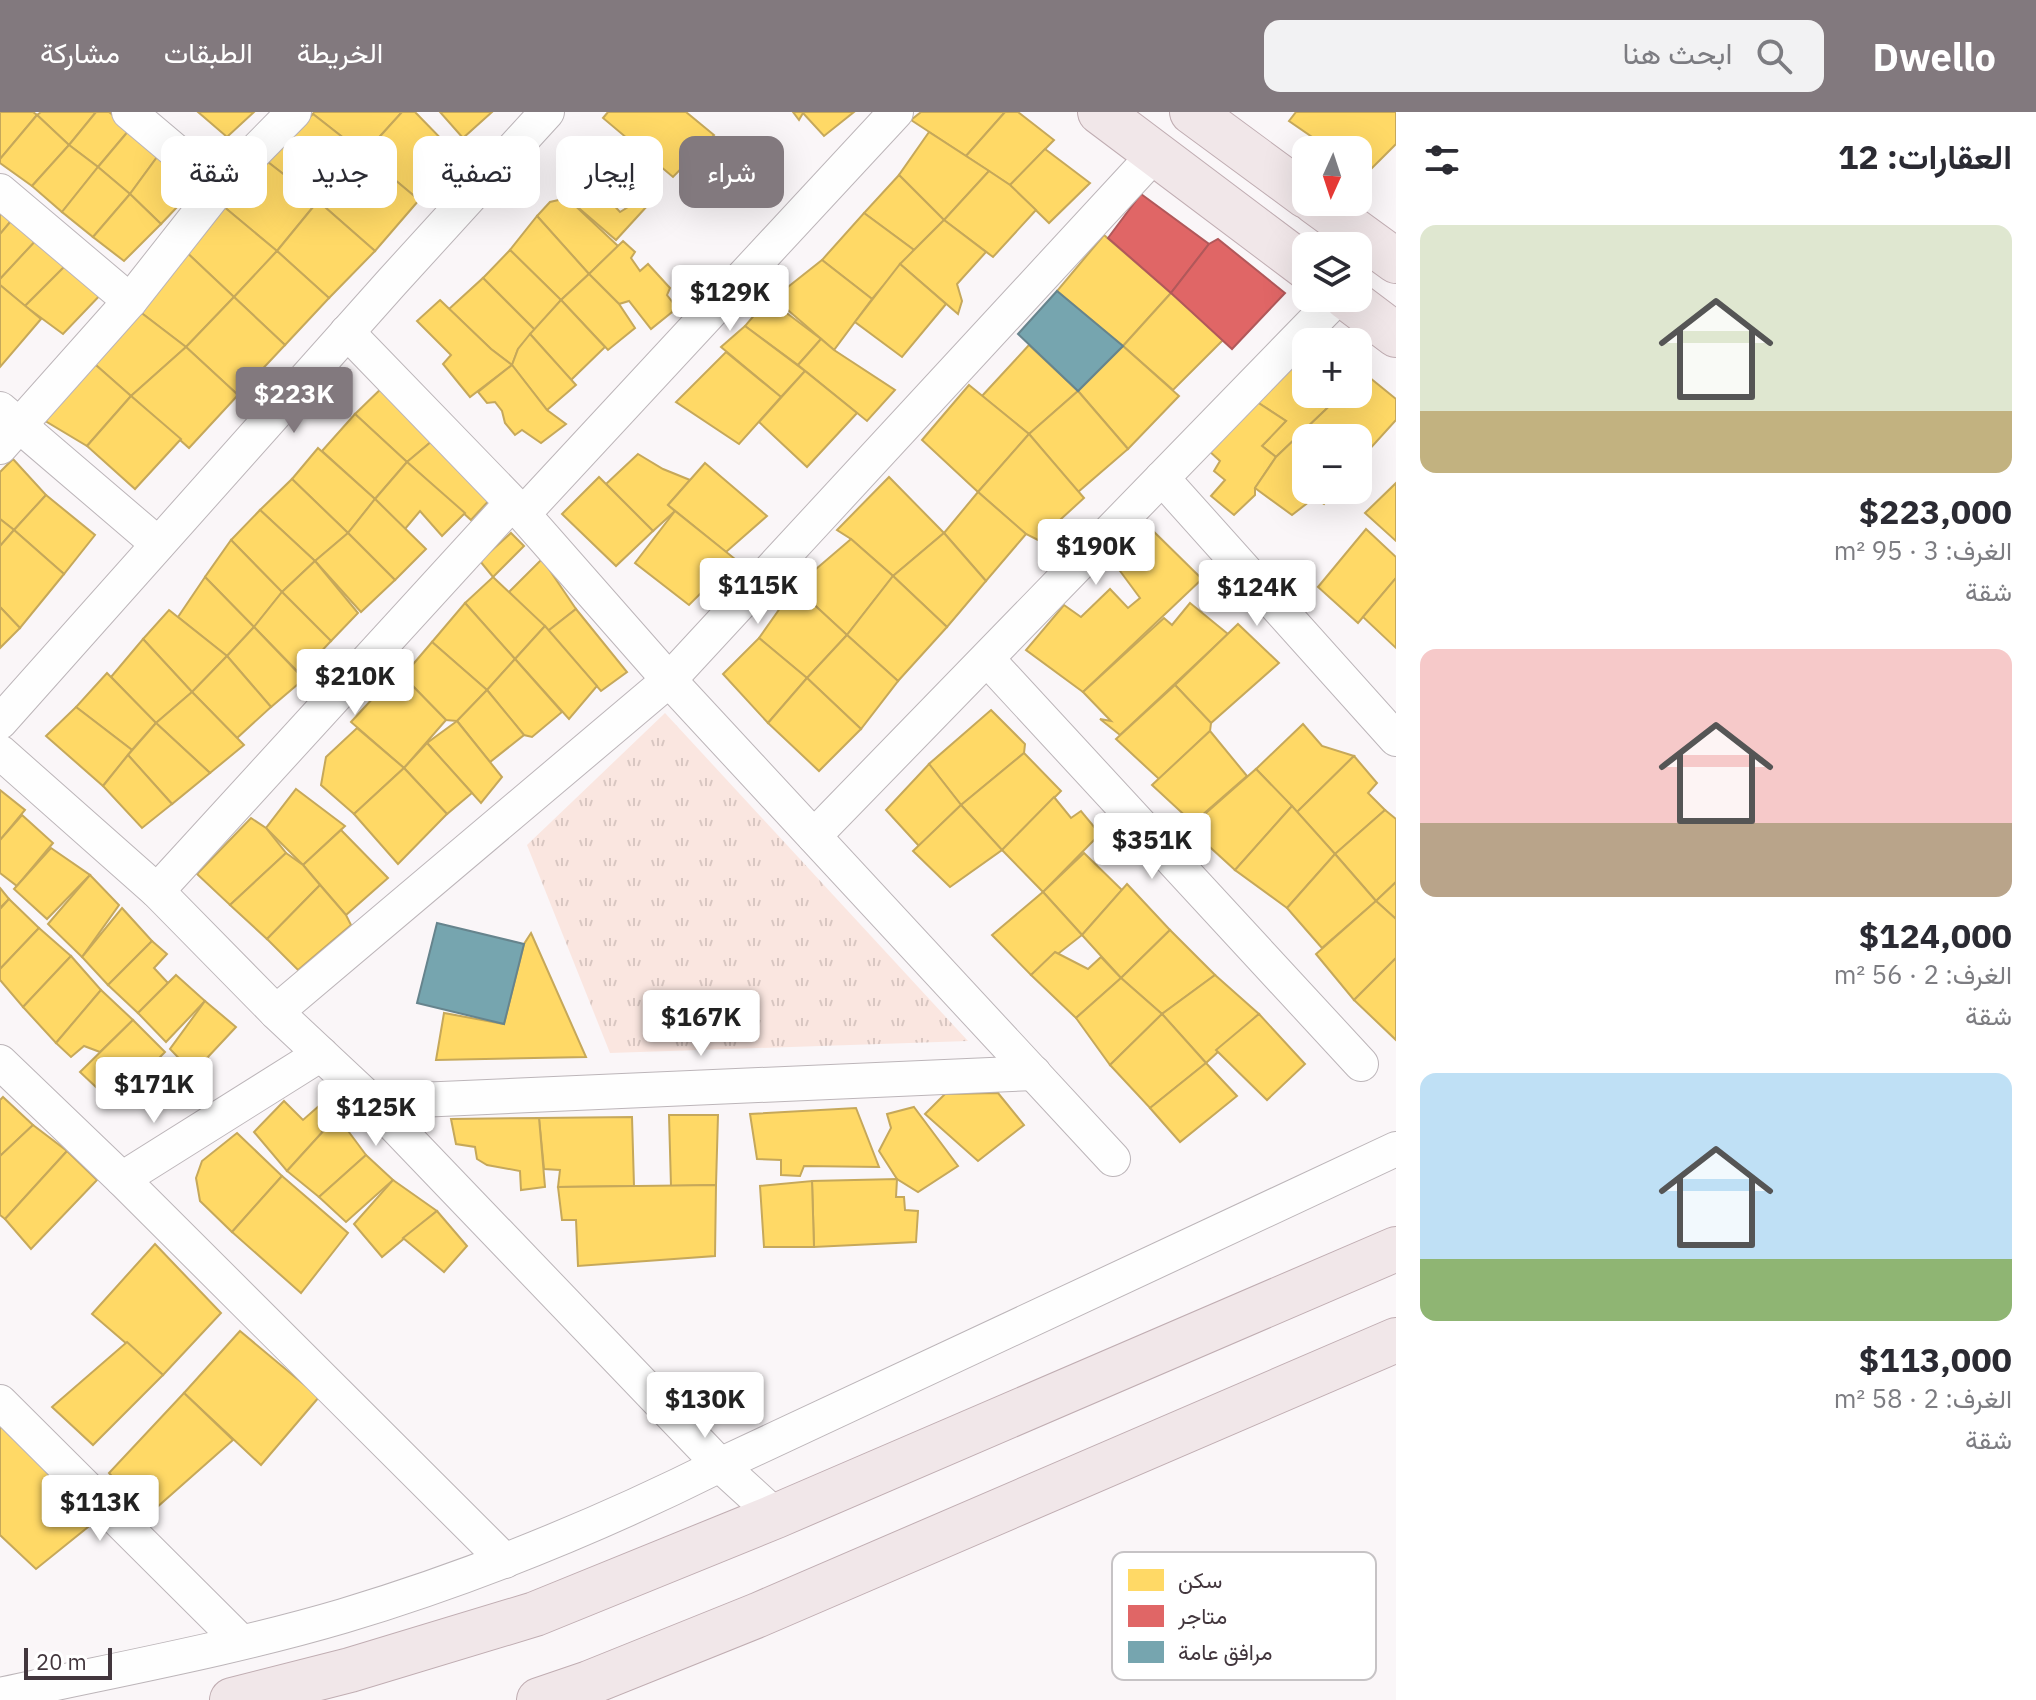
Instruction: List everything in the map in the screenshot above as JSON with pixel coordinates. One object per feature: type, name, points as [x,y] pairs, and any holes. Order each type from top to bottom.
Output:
[{"type":"main road","points":[[1100,112],[1292,257]]},
{"type":"main road","points":[[1192,112],[1292,186]]},
{"type":"main road","points":[[1334,216],[1396,261]]},
{"type":"main road","points":[[1366,312],[1396,335]]},
{"type":"main road","points":[[232,1700],[350,1670],[535,1614],[776,1516],[1396,1249]]},
{"type":"main road","points":[[539,1700],[758,1615],[1396,1340]]},
{"type":"street","points":[[129,112],[161,139]]},
{"type":"street","points":[[267,139],[294,112]]},
{"type":"street","points":[[0,722],[547,112]]},
{"type":"street","points":[[157,891],[896,112]]},
{"type":"street","points":[[276,1012],[669,680],[1155,154]]},
{"type":"street","points":[[0,191],[130,301]]},
{"type":"street","points":[[158,544],[7,427],[130,301],[203,208]]},
{"type":"street","points":[[814,836],[1323,312]]},
{"type":"street","points":[[347,332],[517,509],[669,680],[1113,1159]]},
{"type":"street","points":[[1162,478],[1396,739]]},
{"type":"street","points":[[987,659],[1361,1064]]},
{"type":"street","points":[[0,752],[157,891],[276,1012],[372,1102],[720,1465],[776,1516]]},
{"type":"street","points":[[122,1179],[321,1054]]},
{"type":"street","points":[[0,1062],[122,1179],[505,1561]]},
{"type":"street","points":[[372,1102],[1034,1073]]},
{"type":"street","points":[[0,1695],[340,1617],[505,1561],[577,1532],[1396,1149]]},
{"type":"street","points":[[0,1402],[241,1642]]},
{"type":"green space","points":[[665,713],[968,1041],[610,1053],[527,845]]},
{"type":"building: سكن","points":[[0,112],[33,112],[37,115],[0,159]]},
{"type":"building: سكن","points":[[41,112],[96,112],[69,145],[37,115]]},
{"type":"building: سكن","points":[[96,112],[109,112],[130,129],[98,167],[69,145]]},
{"type":"building: سكن","points":[[198,112],[254,112],[228,136]]},
{"type":"building: سكن","points":[[402,112],[380,136],[341,136],[313,114]]},
{"type":"building: سكن","points":[[402,112],[415,112],[438,136],[413,136],[413,195],[397,182],[397,136],[380,136]]},
{"type":"building: سكن","points":[[440,112],[492,112],[465,136],[461,136]]},
{"type":"building: سكن","points":[[608,112],[686,112],[714,135],[679,136],[679,171],[673,177],[663,169],[663,136],[624,136],[603,118]]},
{"type":"building: سكن","points":[[793,112],[854,112],[824,136],[803,113],[799,120]]},
{"type":"building: سكن","points":[[921,112],[1005,112],[966,156],[911,120]]},
{"type":"building: سكن","points":[[1005,112],[1018,112],[1054,140],[1010,185],[966,156]]},
{"type":"building: سكن","points":[[1296,112],[1396,112],[1396,144],[1372,168],[1372,136],[1311,136],[1289,121]]},
{"type":"building: سكن","points":[[313,114],[341,136],[289,136]]},
{"type":"building: سكن","points":[[37,115],[69,145],[32,186],[0,163],[0,159]]},
{"type":"building: سكن","points":[[130,129],[160,153],[130,194],[98,167]]},
{"type":"building: سكن","points":[[929,132],[989,171],[944,220],[899,175]]},
{"type":"building: سكن","points":[[283,142],[283,174],[267,161],[267,156]]},
{"type":"building: سكن","points":[[69,145],[98,167],[62,212],[32,186]]},
{"type":"building: سكن","points":[[1045,149],[1090,183],[1049,223],[1010,185]]},
{"type":"building: سكن","points":[[160,153],[161,208],[176,208],[161,224],[130,194]]},
{"type":"building: سكن","points":[[267,161],[283,174],[283,208],[312,208],[277,251],[225,208],[267,208]]},
{"type":"building: سكن","points":[[98,167],[130,194],[93,237],[62,212]]},
{"type":"building: سكن","points":[[989,171],[1010,185],[1036,210],[993,257],[944,220]]},
{"type":"building: سكن","points":[[899,175],[944,220],[914,250],[864,213]]},
{"type":"building: سكن","points":[[397,182],[413,195],[413,207],[375,251],[326,208],[397,208]]},
{"type":"building: سكن","points":[[130,194],[161,224],[124,261],[93,237]]},
{"type":"building: سكن","points":[[0,201],[16,215],[0,234]]},
{"type":"building: سكن","points":[[556,201],[556,208],[578,208],[618,246],[589,274],[537,216],[550,202]]},
{"type":"building: سكن","points":[[221,208],[225,208],[277,251],[234,297],[182,248]]},
{"type":"building: سكن","points":[[312,208],[326,208],[375,251],[329,298],[277,251]]},
{"type":"building: سكن","points":[[579,208],[616,208],[620,212],[626,208],[645,208],[616,240]]},
{"type":"building: سكن","points":[[864,213],[914,250],[872,299],[822,260]]},
{"type":"building: سكن","points":[[16,215],[40,236],[0,279],[0,234]]},
{"type":"building: سكن","points":[[537,216],[589,274],[561,300],[510,250]]},
{"type":"building: سكن","points":[[944,220],[986,252],[957,284],[962,301],[958,314],[900,264]]},
{"type":"building: سكن","points":[[1104,235],[1171,293],[1123,346],[1057,291]]},
{"type":"building: سكن","points":[[40,236],[71,260],[25,306],[0,285],[0,279]]},
{"type":"building: سكن","points":[[623,241],[635,252],[631,258],[640,271],[648,264],[670,288],[667,295],[677,308],[651,329],[629,301],[619,304],[589,274]]},
{"type":"building: سكن","points":[[182,248],[234,297],[186,347],[135,308]]},
{"type":"building: سكن","points":[[510,250],[561,300],[535,330],[483,278]]},
{"type":"building: سكن","points":[[277,251],[329,298],[285,345],[234,297]]},
{"type":"building: سكن","points":[[71,260],[105,290],[63,334],[25,306]]},
{"type":"building: سكن","points":[[822,260],[872,299],[834,350],[774,298]]},
{"type":"building: سكن","points":[[900,264],[946,304],[902,357],[855,322]]},
{"type":"building: سكن","points":[[589,274],[619,304],[635,328],[608,350],[561,300]]},
{"type":"building: سكن","points":[[483,278],[535,330],[518,349],[512,365],[449,309]]},
{"type":"building: سكن","points":[[0,285],[41,319],[0,367]]},
{"type":"building: سكن","points":[[1171,293],[1223,340],[1173,390],[1123,346]]},
{"type":"building: سكن","points":[[234,297],[285,345],[238,395],[186,347]]},
{"type":"building: سكن","points":[[768,299],[821,339],[798,365],[745,326]]},
{"type":"building: سكن","points":[[440,300],[512,365],[470,397],[443,364],[451,355],[417,321]]},
{"type":"building: سكن","points":[[561,300],[605,347],[571,380],[530,334]]},
{"type":"building: سكن","points":[[135,308],[186,347],[131,396],[89,359]]},
{"type":"building: سكن","points":[[745,326],[805,371],[781,397],[721,347]]},
{"type":"building: سكن","points":[[530,334],[576,385],[547,410],[512,365],[518,349]]},
{"type":"building: سكن","points":[[821,339],[895,390],[867,421],[798,365]]},
{"type":"building: سكن","points":[[1029,345],[1078,391],[1029,434],[982,396]]},
{"type":"building: سكن","points":[[1123,346],[1179,396],[1128,449],[1078,391]]},
{"type":"building: سكن","points":[[186,347],[238,395],[189,448],[131,396]]},
{"type":"building: سكن","points":[[726,352],[781,397],[739,444],[676,402]]},
{"type":"building: سكن","points":[[89,359],[131,396],[87,446],[37,416]]},
{"type":"building: سكن","points":[[1292,363],[1292,408],[1327,408],[1311,424],[1292,424],[1292,442],[1276,457],[1262,446],[1286,421],[1254,400]]},
{"type":"building: سكن","points":[[512,365],[547,410],[566,424],[541,443],[522,430],[515,435],[495,402],[487,403],[478,392]]},
{"type":"building: سكن","points":[[805,371],[857,413],[807,467],[759,422]]},
{"type":"building: سكن","points":[[1372,380],[1396,399],[1396,420],[1372,447],[1372,424],[1311,424],[1327,408],[1372,408]]},
{"type":"building: سكن","points":[[387,383],[438,436],[407,462],[355,414]]},
{"type":"building: سكن","points":[[969,385],[1029,434],[978,492],[922,440]]},
{"type":"building: سكن","points":[[1078,391],[1128,449],[1078,492],[1029,434]]},
{"type":"building: سكن","points":[[131,396],[181,439],[135,489],[87,446]]},
{"type":"building: سكن","points":[[1254,400],[1286,421],[1262,446],[1276,457],[1255,488],[1255,495],[1234,515],[1211,496],[1225,480],[1214,471],[1220,461],[1208,450]]},
{"type":"building: سكن","points":[[355,414],[407,462],[375,499],[322,451]]},
{"type":"building: سكن","points":[[1029,434],[1084,498],[1038,540],[1026,534],[978,492]]},
{"type":"building: سكن","points":[[438,436],[493,496],[471,520],[407,462]]},
{"type":"building: سكن","points":[[1292,442],[1292,504],[1306,504],[1292,515],[1255,488],[1276,457]]},
{"type":"building: سكن","points":[[318,448],[375,499],[348,533],[292,479]]},
{"type":"building: سكن","points":[[638,454],[690,480],[668,505],[675,511],[653,531],[606,484]]},
{"type":"building: سكن","points":[[13,459],[46,495],[14,530],[0,519],[0,472]]},
{"type":"building: سكن","points":[[407,462],[465,513],[442,536],[420,511],[405,529],[375,499]]},
{"type":"building: سكن","points":[[705,463],[767,516],[726,552],[668,505]]},
{"type":"building: سكن","points":[[599,477],[653,531],[616,566],[562,514]]},
{"type":"building: سكن","points":[[889,477],[944,533],[893,576],[837,530]]},
{"type":"building: سكن","points":[[292,479],[348,533],[315,561],[260,510]]},
{"type":"building: سكن","points":[[1396,483],[1396,541],[1365,513]]},
{"type":"building: سكن","points":[[978,492],[1026,534],[986,581],[944,533]]},
{"type":"building: سكن","points":[[46,495],[95,535],[64,574],[14,530]]},
{"type":"building: سكن","points":[[375,499],[426,549],[395,580],[348,533]]},
{"type":"building: سكن","points":[[260,510],[315,561],[282,592],[231,540]]},
{"type":"building: سكن","points":[[675,511],[735,559],[689,605],[635,563]]},
{"type":"building: سكن","points":[[0,519],[14,530],[0,546]]},
{"type":"building: سكن","points":[[1144,522],[1202,579],[1083,692],[1026,650],[1064,605],[1081,617],[1110,589],[1128,608],[1140,598],[1106,552]]},
{"type":"building: سكن","points":[[1366,529],[1396,557],[1396,578],[1358,623],[1318,587]]},
{"type":"building: سكن","points":[[14,530],[64,574],[20,628],[0,607],[0,546]]},
{"type":"building: سكن","points":[[348,533],[395,580],[361,612],[315,561]]},
{"type":"building: سكن","points":[[511,533],[524,546],[493,577],[480,561]]},
{"type":"building: سكن","points":[[944,533],[986,581],[947,627],[893,576]]},
{"type":"building: سكن","points":[[851,539],[893,576],[847,635],[795,587]]},
{"type":"building: سكن","points":[[231,540],[282,592],[254,627],[205,577]]},
{"type":"building: سكن","points":[[542,559],[576,609],[548,631],[509,592]]},
{"type":"building: سكن","points":[[315,561],[358,613],[331,641],[282,592]]},
{"type":"building: سكن","points":[[893,576],[947,627],[898,681],[847,635]]},
{"type":"building: سكن","points":[[205,577],[254,627],[227,656],[178,617]]},
{"type":"building: سكن","points":[[493,577],[545,626],[515,659],[465,603]]},
{"type":"building: سكن","points":[[1396,578],[1396,648],[1363,617]]},
{"type":"building: سكن","points":[[795,587],[847,635],[807,678],[759,638]]},
{"type":"building: سكن","points":[[282,592],[331,641],[300,674],[254,627]]},
{"type":"building: سكن","points":[[465,603],[515,659],[487,690],[432,642]]},
{"type":"building: سكن","points":[[1190,603],[1228,634],[1120,735],[1100,719],[1111,721],[1083,692],[1164,618],[1172,625]]},
{"type":"building: سكن","points":[[0,607],[20,628],[0,648]]},
{"type":"building: سكن","points":[[576,609],[627,672],[601,691],[548,631]]},
{"type":"building: سكن","points":[[169,610],[227,656],[192,692],[143,639]]},
{"type":"building: سكن","points":[[1238,624],[1279,663],[1211,723],[1175,685]]},
{"type":"building: سكن","points":[[545,626],[597,686],[569,719],[515,659]]},
{"type":"building: سكن","points":[[254,627],[304,679],[271,707],[227,656]]},
{"type":"building: سكن","points":[[847,635],[898,681],[861,729],[807,678]]},
{"type":"building: سكن","points":[[759,638],[807,678],[768,723],[723,674]]},
{"type":"building: سكن","points":[[143,639],[192,692],[156,723],[111,677]]},
{"type":"building: سكن","points":[[432,642],[487,690],[457,721],[446,720],[403,676]]},
{"type":"building: سكن","points":[[227,656],[271,707],[237,738],[192,692]]},
{"type":"building: سكن","points":[[515,659],[562,712],[532,737],[524,735],[487,690]]},
{"type":"building: سكن","points":[[398,671],[446,720],[404,768],[351,722]]},
{"type":"building: سكن","points":[[107,673],[156,723],[132,750],[76,707]]},
{"type":"building: سكن","points":[[807,678],[861,729],[819,771],[768,723]]},
{"type":"building: سكن","points":[[1175,685],[1211,723],[1210,731],[1159,779],[1116,739]]},
{"type":"building: سكن","points":[[487,690],[524,735],[490,762],[457,721]]},
{"type":"building: سكن","points":[[192,692],[244,745],[210,773],[156,723]]},
{"type":"building: سكن","points":[[76,707],[132,750],[103,786],[46,736]]},
{"type":"building: سكن","points":[[991,710],[1025,744],[1024,753],[961,805],[929,764]]},
{"type":"building: سكن","points":[[457,721],[502,777],[481,803],[427,743]]},
{"type":"building: سكن","points":[[156,723],[210,773],[172,804],[128,755]]},
{"type":"building: سكن","points":[[1303,724],[1322,746],[1354,756],[1297,812],[1256,769]]},
{"type":"building: سكن","points":[[357,728],[404,768],[354,814],[321,785],[326,757]]},
{"type":"building: سكن","points":[[1210,731],[1247,776],[1193,823],[1152,785]]},
{"type":"building: سكن","points":[[427,743],[472,793],[447,814],[404,768]]},
{"type":"building: سكن","points":[[1024,753],[1061,791],[1002,850],[961,805]]},
{"type":"building: سكن","points":[[128,755],[172,804],[142,828],[103,786]]},
{"type":"building: سكن","points":[[1354,756],[1377,783],[1368,793],[1385,810],[1335,854],[1297,812]]},
{"type":"building: سكن","points":[[929,764],[961,805],[919,846],[886,810]]},
{"type":"building: سكن","points":[[404,768],[447,814],[398,864],[354,814]]},
{"type":"building: سكن","points":[[1256,769],[1292,806],[1235,870],[1189,828]]},
{"type":"building: سكن","points":[[296,789],[345,826],[303,865],[266,828]]},
{"type":"building: سكن","points":[[0,790],[25,810],[0,840]]},
{"type":"building: سكن","points":[[1054,797],[1071,818],[1081,811],[1100,834],[1043,892],[1002,850]]},
{"type":"building: سكن","points":[[961,805],[1002,850],[950,887],[913,851]]},
{"type":"building: سكن","points":[[1292,806],[1335,854],[1287,908],[1235,870]]},
{"type":"building: سكن","points":[[1385,810],[1396,819],[1396,882],[1376,901],[1335,854]]},
{"type":"building: سكن","points":[[22,815],[53,843],[17,886],[0,873],[0,840]]},
{"type":"building: سكن","points":[[251,818],[266,828],[286,853],[230,905],[197,874]]},
{"type":"building: سكن","points":[[341,830],[388,878],[346,915],[303,865]]},
{"type":"building: سكن","points":[[51,848],[90,875],[47,919],[14,889]]},
{"type":"building: سكن","points":[[286,853],[303,865],[320,885],[267,939],[230,905]]},
{"type":"building: سكن","points":[[1084,853],[1122,890],[1082,935],[1043,892]]},
{"type":"building: سكن","points":[[1335,854],[1376,901],[1322,948],[1287,908]]},
{"type":"building: سكن","points":[[90,875],[119,905],[82,957],[48,924]]},
{"type":"building: سكن","points":[[1396,882],[1396,919],[1376,901]]},
{"type":"building: سكن","points":[[1127,884],[1170,930],[1121,978],[1082,935]]},
{"type":"building: سكن","points":[[320,885],[351,925],[298,970],[267,939]]},
{"type":"building: سكن","points":[[0,888],[9,899],[0,908]]},
{"type":"building: سكن","points":[[1043,892],[1082,935],[1031,975],[992,935]]},
{"type":"building: سكن","points":[[9,899],[39,928],[0,969],[0,909]]},
{"type":"building: سكن","points":[[1376,901],[1396,919],[1396,958],[1354,1000],[1316,954]]},
{"type":"building: سكن","points":[[122,908],[152,941],[108,985],[82,957]]},
{"type":"building: سكن","points":[[39,928],[71,956],[23,1007],[0,980],[0,969]]},
{"type":"building: سكن","points":[[1170,930],[1215,975],[1162,1014],[1121,978]]},
{"type":"building: سكن","points":[[531,933],[586,1057],[436,1060],[444,1013],[504,1024],[524,944]]},
{"type":"building: سكن","points":[[152,941],[167,954],[154,968],[168,983],[138,1013],[108,985]]},
{"type":"building: سكن","points":[[1055,952],[1088,969],[1101,957],[1121,978],[1076,1018],[1031,975]]},
{"type":"building: سكن","points":[[71,956],[101,990],[56,1043],[23,1007]]},
{"type":"building: سكن","points":[[1396,958],[1396,1040],[1354,1000]]},
{"type":"building: سكن","points":[[176,975],[205,1001],[166,1042],[138,1013]]},
{"type":"building: سكن","points":[[1215,975],[1259,1014],[1206,1063],[1162,1014]]},
{"type":"building: سكن","points":[[1121,978],[1162,1014],[1110,1065],[1076,1018]]},
{"type":"building: سكن","points":[[101,990],[133,1020],[100,1052],[84,1046],[71,1057],[56,1043]]},
{"type":"building: سكن","points":[[205,1001],[236,1027],[193,1073],[170,1049]]},
{"type":"building: سكن","points":[[1162,1014],[1206,1063],[1150,1108],[1110,1065]]},
{"type":"building: سكن","points":[[1259,1014],[1305,1064],[1267,1100],[1216,1050]]},
{"type":"building: سكن","points":[[133,1020],[165,1052],[114,1104],[80,1072]]},
{"type":"building: سكن","points":[[1206,1063],[1237,1096],[1180,1142],[1150,1108]]},
{"type":"building: سكن","points":[[998,1093],[1024,1125],[978,1161],[925,1114],[945,1094]]},
{"type":"building: سكن","points":[[3,1097],[33,1125],[0,1156],[0,1100]]},
{"type":"building: سكن","points":[[284,1101],[303,1120],[320,1105],[337,1116],[287,1171],[254,1132]]},
{"type":"building: سكن","points":[[914,1107],[958,1166],[918,1192],[897,1179],[879,1151],[891,1128],[887,1114]]},
{"type":"building: سكن","points":[[856,1108],[879,1167],[804,1166],[800,1176],[781,1175],[781,1160],[757,1159],[750,1114]]},
{"type":"building: سكن","points":[[669,1115],[718,1115],[716,1185],[671,1186]]},
{"type":"building: سكن","points":[[337,1116],[366,1155],[319,1197],[287,1171]]},
{"type":"building: سكن","points":[[632,1117],[634,1186],[558,1187],[560,1170],[544,1169],[539,1118]]},
{"type":"building: سكن","points":[[539,1118],[545,1187],[521,1190],[520,1171],[487,1165],[477,1159],[475,1147],[456,1144],[451,1119]]},
{"type":"building: سكن","points":[[33,1125],[67,1151],[5,1219],[0,1215],[0,1156]]},
{"type":"building: سكن","points":[[237,1133],[282,1176],[232,1232],[200,1201],[196,1178],[202,1161]]},
{"type":"building: سكن","points":[[67,1151],[97,1180],[31,1249],[5,1219]]},
{"type":"building: سكن","points":[[366,1155],[393,1180],[346,1222],[319,1197]]},
{"type":"building: سكن","points":[[282,1176],[348,1233],[301,1293],[232,1232]]},
{"type":"building: سكن","points":[[897,1179],[896,1197],[904,1197],[905,1210],[918,1211],[916,1242],[814,1247],[812,1181]]},
{"type":"building: سكن","points":[[393,1180],[437,1211],[382,1257],[354,1224]]},
{"type":"building: سكن","points":[[812,1181],[814,1247],[764,1247],[760,1186]]},
{"type":"building: سكن","points":[[716,1185],[715,1256],[578,1266],[576,1220],[562,1220],[558,1187]]},
{"type":"building: سكن","points":[[437,1211],[467,1246],[444,1272],[403,1238]]},
{"type":"building: سكن","points":[[155,1244],[221,1313],[163,1375],[92,1314]]},
{"type":"building: سكن","points":[[240,1331],[319,1397],[261,1465],[184,1393]]},
{"type":"building: سكن","points":[[127,1342],[163,1375],[93,1445],[52,1407]]},
{"type":"building: سكن","points":[[184,1393],[233,1440],[147,1516],[109,1473]]},
{"type":"building: سكن","points":[[0,1424],[98,1519],[36,1569],[0,1535]]},
{"type":"building: متاجر","points":[[1141,194],[1209,244],[1171,293],[1108,238]]},
{"type":"building: متاجر","points":[[1218,239],[1285,293],[1232,349],[1171,293],[1209,244]]},
{"type":"building: مرافق عامة","points":[[1057,291],[1123,346],[1078,391],[1018,334]]},
{"type":"building: مرافق عامة","points":[[437,923],[524,944],[504,1024],[417,1003]]}]
